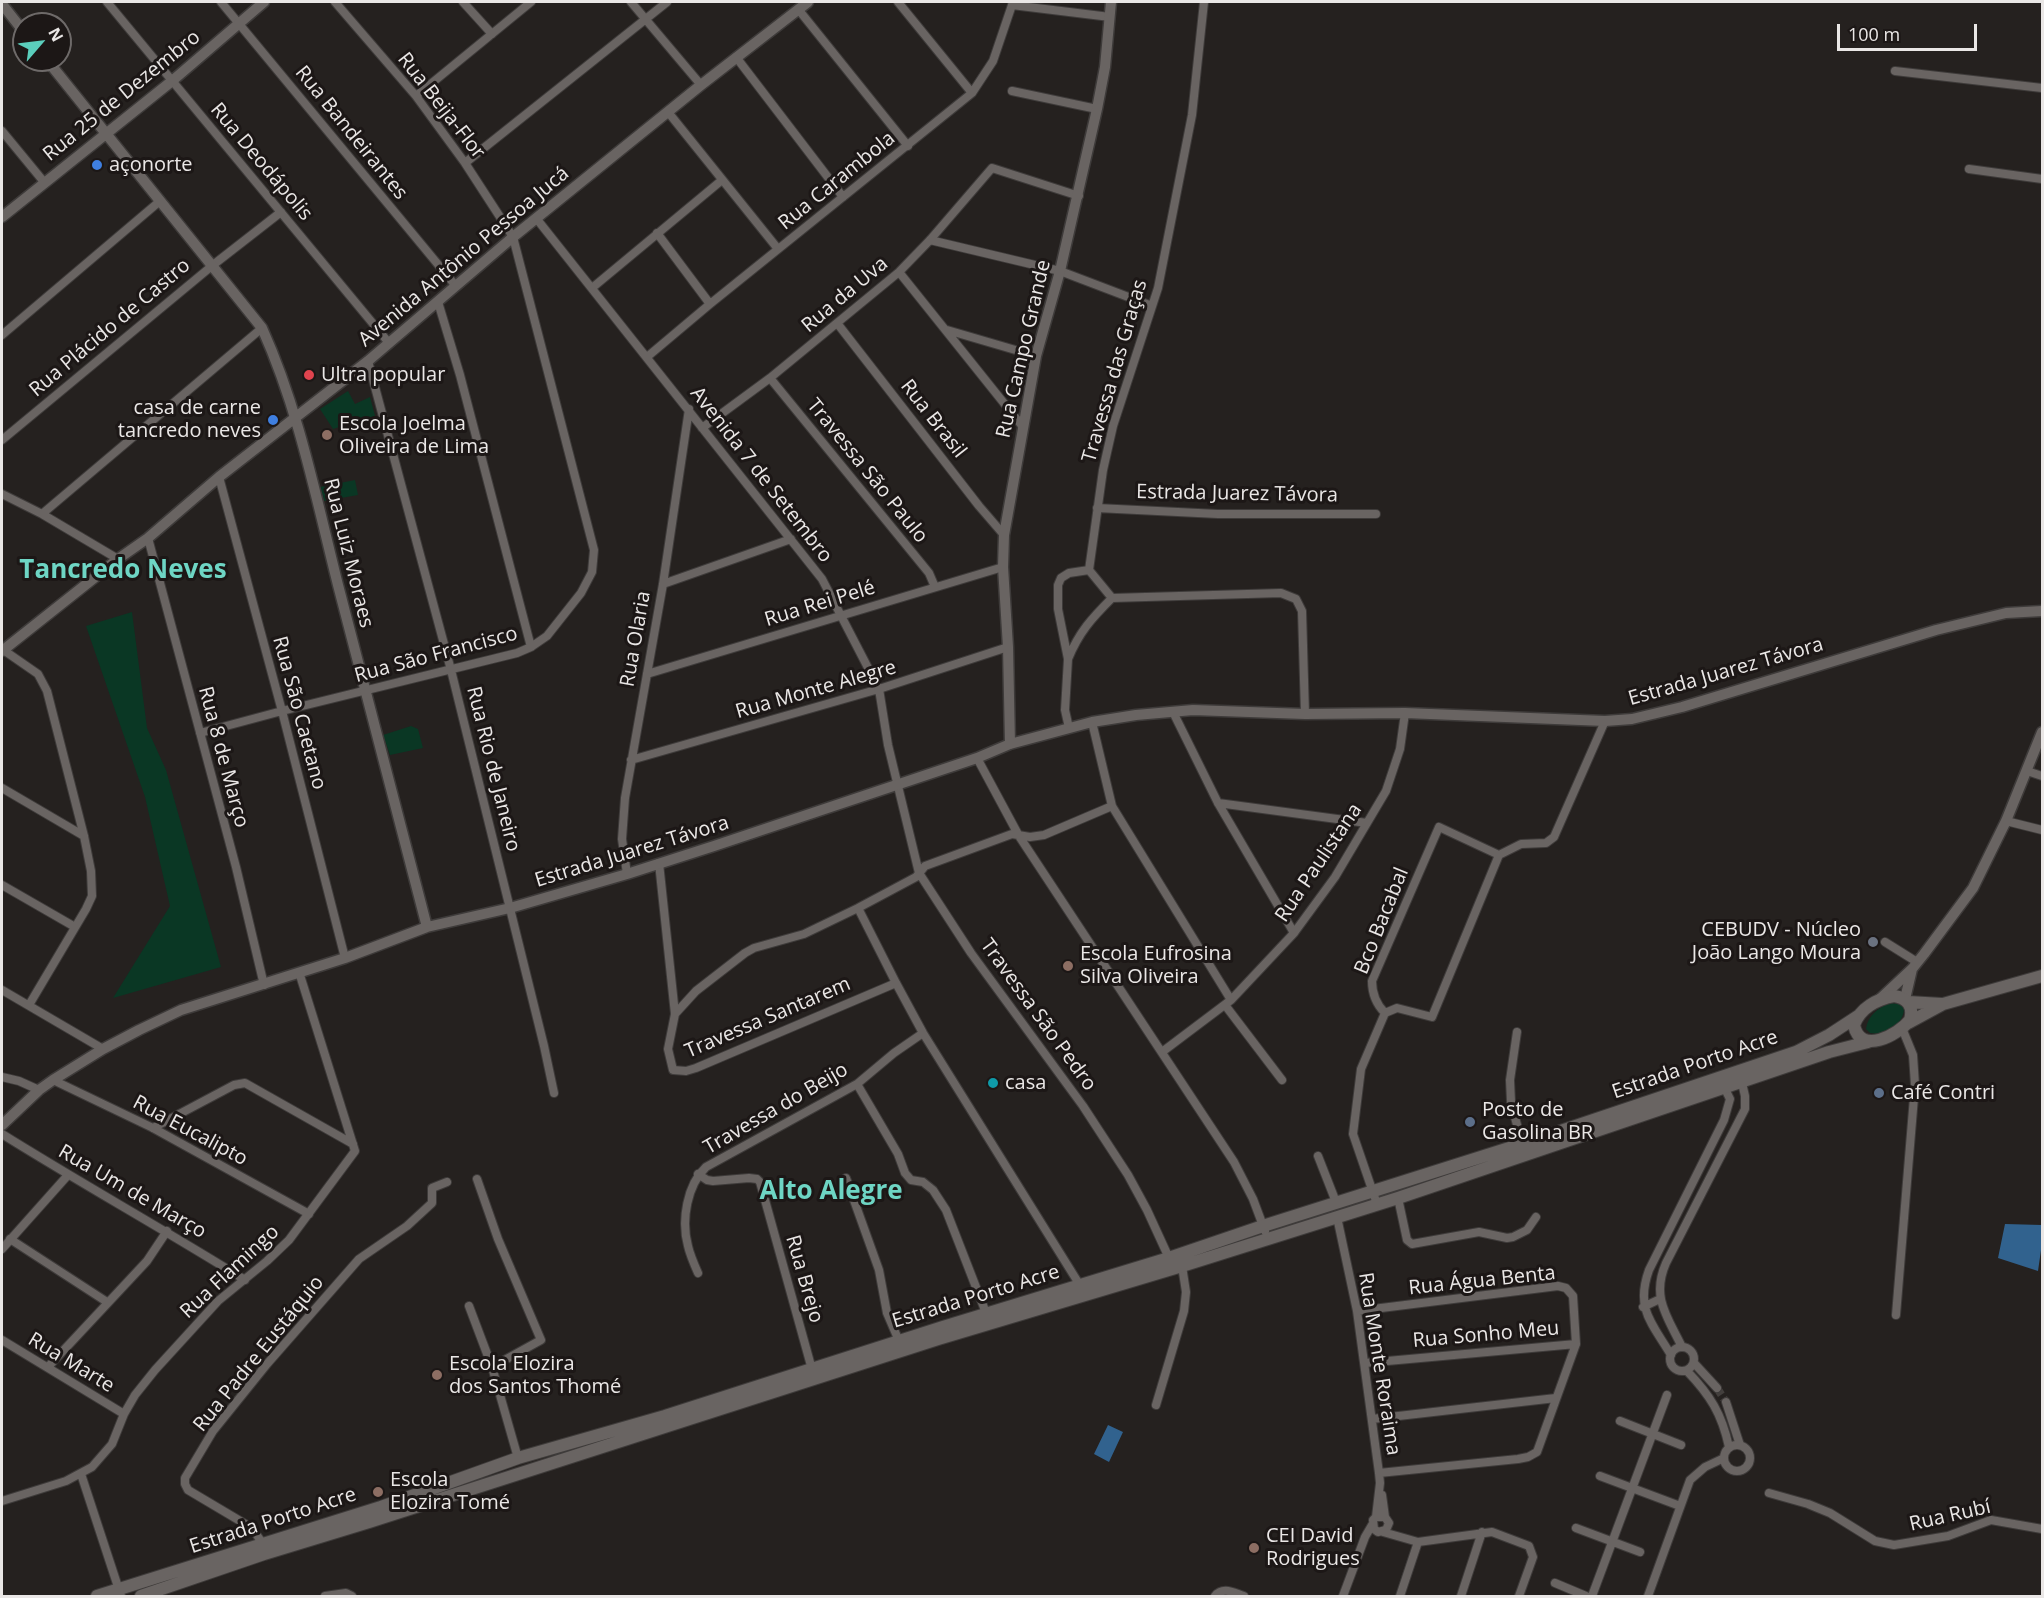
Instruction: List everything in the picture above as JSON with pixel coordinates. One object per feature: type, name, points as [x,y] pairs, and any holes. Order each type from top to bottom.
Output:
[{"type":"main road","points":[[1943,1004],[1906,1000],[1894,996],[1879,1000],[1858,1016],[1854,1025],[1855,1031],[1863,1041],[1868,1042],[1892,1034],[1943,1004],[2043,976]]},
{"type":"main road","points":[[1905,1025],[1912,1011],[1906,1000]]},
{"type":"main road","name":"Estrada Porto Acre","points":[[97,1596],[120,1593],[266,1548],[369,1522],[813,1374],[1082,1290],[1263,1226],[1796,1052],[1830,1035],[1858,1016]]},
{"type":"main road","name":"Estrada Porto Acre","points":[[1082,1290],[1182,1266],[1398,1198],[1829,1052],[1868,1042]]},
{"type":"main road","name":"Estrada Porto Acre","points":[[141,1596],[266,1548],[518,1458],[813,1374],[899,1341],[989,1319]]},
{"type":"street","name":"Rua Deodápolis","points":[[107,2],[389,344]]},
{"type":"street","name":"Rua Bandeirantes","points":[[221,2],[454,285]]},
{"type":"street","name":"Rua 25 de Dezembro","points":[[2,217],[172,81],[264,2]]},
{"type":"street","name":"Rua Beija-Flor","points":[[335,2],[416,96],[465,163],[513,237]]},
{"type":"street","points":[[463,2],[492,34]]},
{"type":"street","points":[[416,96],[531,2]]},
{"type":"street","points":[[631,2],[700,85]]},
{"type":"street","points":[[465,163],[667,2]]},
{"type":"street","name":"Avenida Antônio Pessoa Jucá","points":[[2,650],[148,538],[219,477],[389,344],[438,302],[454,285],[536,218],[700,85],[808,2]]},
{"type":"street","points":[[898,2],[972,93]]},
{"type":"street","name":"Rua Campo Grande","points":[[1010,744],[1008,647],[1003,567],[1004,535],[1036,356],[1060,271],[1098,110],[1105,67],[1111,2]]},
{"type":"street","name":"Travessa das Graças","points":[[1089,570],[1103,470],[1113,426],[1158,288],[1192,116],[1204,2]]},
{"type":"street","points":[[1010,3],[1110,17]]},
{"type":"street","name":"Rua Carambola","points":[[647,357],[972,93],[993,61],[1010,3]]},
{"type":"street","points":[[2,4],[12,17]]},
{"type":"street","points":[[798,9],[908,146]]},
{"type":"street","points":[[736,57],[843,197]]},
{"type":"street","points":[[1895,71],[2043,88]]},
{"type":"street","name":"Rua Luiz Moraes","points":[[57,72],[262,328],[282,374],[296,417],[427,927]]},
{"type":"street","points":[[1012,91],[1098,110]]},
{"type":"street","points":[[668,112],[778,249]]},
{"type":"street","points":[[2,131],[44,182]]},
{"type":"street","name":"Rua da Uva","points":[[702,428],[770,378],[899,272],[992,168],[1078,196]]},
{"type":"street","points":[[1969,169],[2043,179]]},
{"type":"street","points":[[592,288],[722,180]]},
{"type":"street","points":[[2,334],[160,201]]},
{"type":"street","name":"Rua Plácido de Castro","points":[[2,440],[213,265],[281,212]]},
{"type":"street","name":"Avenida 7 de Setembro","points":[[536,218],[822,579],[879,689],[888,745],[899,784]]},
{"type":"street","points":[[657,233],[710,304]]},
{"type":"street","name":"Rua São Francisco","points":[[200,733],[517,653],[547,636],[582,593],[592,572],[594,550],[513,237]]},
{"type":"street","points":[[930,240],[1060,271],[1152,306]]},
{"type":"street","points":[[899,272],[1023,427]]},
{"type":"street","points":[[438,302],[460,375],[531,647]]},
{"type":"street","name":"Rua Brasil","points":[[837,323],[1004,535]]},
{"type":"street","points":[[42,514],[262,328]]},
{"type":"street","points":[[947,330],[1036,356]]},
{"type":"street","name":"Rua Rio de Janeiro","points":[[368,361],[452,670],[554,1093]]},
{"type":"street","name":"Travessa São Paulo","points":[[770,378],[928,573],[935,587]]},
{"type":"street","name":"Rua Olaria","points":[[627,874],[622,839],[623,816],[663,584],[689,409]]},
{"type":"street","name":"Rua São Caetano","points":[[219,477],[345,958]]},
{"type":"street","points":[[2,494],[42,514],[118,560]]},
{"type":"street","name":"Estrada Juarez Távora","points":[[1097,508],[1218,514],[1376,514]]},
{"type":"street","name":"Rua 8 de Março","points":[[148,538],[236,867],[264,985]]},
{"type":"street","points":[[663,584],[791,539]]},
{"type":"street","name":"Rua Rei Pelé","points":[[647,674],[1003,567]]},
{"type":"street","points":[[1069,728],[1065,701],[1068,659],[1058,609],[1058,585],[1061,578],[1069,573],[1089,570],[1112,598]]},
{"type":"street","points":[[1068,659],[1076,639],[1090,620],[1112,598],[1281,593],[1292,597],[1299,603],[1302,611],[1305,714]]},
{"type":"street","name":"Estrada Juarez Távora","points":[[2,1125],[39,1090],[103,1049],[175,1013],[204,1002],[345,958],[427,927],[510,908],[627,874],[977,758],[1010,744],[1092,722],[1193,710],[1305,714],[1405,713],[1605,721],[1632,719],[1682,707],[1936,630],[2006,613],[2043,611]]},
{"type":"street","name":"Rua Monte Alegre","points":[[631,760],[879,689],[1008,647]]},
{"type":"street","points":[[2,650],[38,674],[44,682],[84,836],[93,885],[92,896],[28,1005]]},
{"type":"street","points":[[1173,712],[1218,803],[1294,933]]},
{"type":"street","name":"Rua Paulistana","points":[[1162,1052],[1228,1002],[1294,933],[1335,877],[1377,808],[1394,772],[1405,713]]},
{"type":"street","points":[[1377,1204],[1353,1138],[1353,1124],[1361,1069],[1384,1013],[1397,1008],[1432,1017],[1499,855],[1521,844],[1546,843],[1554,837],[1605,721]]},
{"type":"street","points":[[1092,722],[1112,806],[1228,1002],[1282,1080]]},
{"type":"street","points":[[1879,1000],[1924,954],[1973,888],[2006,821],[2043,732]]},
{"type":"street","points":[[977,758],[1019,836],[1234,1162],[1253,1199],[1268,1239]]},
{"type":"street","points":[[2027,771],[2043,776]]},
{"type":"street","name":"Travessa São Pedro","points":[[899,784],[920,873],[971,953],[1083,1106],[1128,1175],[1169,1258]]},
{"type":"street","points":[[2,788],[84,836]]},
{"type":"street","points":[[1218,803],[1367,823]]},
{"type":"street","points":[[675,1014],[696,991],[754,948],[804,934],[916,877],[925,866],[1008,835],[1044,835],[1112,806]]},
{"type":"street","points":[[2006,821],[2043,830]]},
{"type":"street","name":"Bco Bacabal","points":[[1384,1013],[1378,1007],[1374,997],[1372,981],[1438,828],[1499,855]]},
{"type":"street","points":[[660,863],[675,1014]]},
{"type":"street","points":[[2,885],[75,927]]},
{"type":"street","points":[[858,908],[923,1033],[1082,1290]]},
{"type":"street","points":[[1885,942],[1914,965]]},
{"type":"street","points":[[1906,1000],[1914,965]]},
{"type":"street","points":[[299,972],[354,1147]]},
{"type":"street","name":"Travessa Santarem","points":[[675,1014],[668,1049],[673,1070],[686,1071],[896,984]]},
{"type":"street","points":[[2,990],[103,1049]]},
{"type":"street","points":[[1896,1315],[1915,1084],[1913,1055],[1905,1025]]},
{"type":"street","points":[[1517,1032],[1510,1080],[1511,1102],[1522,1143]]},
{"type":"street","name":"Travessa do Beijo","points":[[698,1273],[688,1248],[685,1232],[689,1196],[698,1174],[706,1167],[857,1084],[894,1053],[923,1033]]},
{"type":"street","points":[[2,1077],[19,1081],[39,1090]]},
{"type":"street","name":"Rua Eucalipto","points":[[53,1080],[153,1128],[309,1214]]},
{"type":"street","points":[[153,1128],[234,1085],[245,1083],[354,1147]]},
{"type":"street","points":[[1682,1347],[1660,1299],[1659,1284],[1666,1263],[1745,1108],[1742,1083]]},
{"type":"street","points":[[857,1084],[898,1154],[906,1173],[911,1180],[923,1182],[933,1190],[946,1210],[989,1319]]},
{"type":"street","points":[[1694,1363],[1687,1371],[1681,1372],[1672,1366],[1671,1355],[1643,1307],[1644,1282],[1726,1114],[1730,1099],[1725,1089]]},
{"type":"street","name":"Rua Um de Março","points":[[2,1134],[68,1175],[167,1231],[245,1280]]},
{"type":"street","name":"Rua Flamingo","points":[[81,1474],[92,1467],[112,1444],[124,1413],[155,1370],[218,1301],[289,1240],[354,1147]]},
{"type":"street","points":[[1318,1156],[1336,1202]]},
{"type":"street","name":"Rua Brejo","points":[[698,1174],[713,1181],[749,1178],[760,1182],[813,1374]]},
{"type":"street","points":[[2,1249],[68,1175]]},
{"type":"street","points":[[846,1178],[879,1270],[887,1313],[899,1341]]},
{"type":"street","points":[[477,1179],[498,1239],[541,1341],[492,1367]]},
{"type":"street","name":"Rua Padre Eustáquio","points":[[266,1548],[252,1528],[188,1490],[185,1478],[220,1423],[267,1364],[359,1259],[407,1226],[432,1203],[432,1188],[447,1182]]},
{"type":"street","points":[[1398,1198],[1407,1240],[1412,1244],[1479,1232],[1513,1237],[1527,1230],[1536,1216]]},
{"type":"street","name":"Rua Monte Roraima","points":[[1337,1217],[1357,1311],[1365,1363],[1380,1483],[1381,1525]]},
{"type":"street","points":[[48,1367],[147,1261],[167,1231]]},
{"type":"street","points":[[10,1239],[107,1302]]},
{"type":"street","points":[[1156,1405],[1184,1311],[1186,1292],[1182,1266]]},
{"type":"street","name":"Rua Água Benta","points":[[1357,1311],[1558,1286],[1566,1288],[1573,1296],[1576,1344],[1538,1452],[1528,1457],[1379,1473]]},
{"type":"street","points":[[1643,1307],[1660,1299]]},
{"type":"street","points":[[469,1306],[492,1367],[518,1458]]},
{"type":"street","points":[[1655,1328],[1669,1319]]},
{"type":"street","name":"Rua Marte","points":[[2,1340],[124,1413]]},
{"type":"street","name":"Rua Sonho Meu","points":[[1365,1363],[1576,1344]]},
{"type":"street","points":[[1671,1355],[1682,1347],[1688,1348],[1692,1352],[1694,1363],[1718,1388]]},
{"type":"street","points":[[1687,1371],[1713,1403],[1724,1425],[1729,1447],[1725,1462]]},
{"type":"street","points":[[1592,1596],[1667,1395]]},
{"type":"street","points":[[1372,1419],[1556,1398]]},
{"type":"street","points":[[1726,1402],[1740,1445]]},
{"type":"street","points":[[1620,1421],[1681,1445]]},
{"type":"street","points":[[1725,1462],[1731,1470],[1737,1472],[1749,1466],[1751,1459],[1746,1447],[1740,1445],[1729,1447]]},
{"type":"street","points":[[1648,1596],[1690,1480],[1696,1473],[1713,1463],[1725,1462]]},
{"type":"street","points":[[2,1501],[81,1474],[120,1593]]},
{"type":"street","points":[[1600,1476],[1680,1506]]},
{"type":"street","name":"Rua Rubí","points":[[1769,1493],[1830,1513],[1875,1541],[1894,1545],[1947,1536],[1991,1520],[2043,1528]]},
{"type":"street","points":[[1343,1596],[1365,1537],[1381,1525],[1398,1538],[1418,1542],[1492,1532],[1529,1546],[1533,1557],[1519,1596]]},
{"type":"street","points":[[1576,1528],[1640,1552]]},
{"type":"street","points":[[1461,1596],[1482,1532]]},
{"type":"street","points":[[1400,1596],[1418,1542]]},
{"type":"street","points":[[1555,1583],[1586,1596]]},
{"type":"street","points":[[1218,1594],[1226,1590],[1244,1596]]},
{"type":"street","points":[[325,1596],[349,1595]]},
{"type":"green space","points":[[348,391],[355,404],[370,397],[375,416],[333,429],[320,409]]},
{"type":"green space","points":[[355,480],[358,495],[324,501],[320,487]]},
{"type":"green space","points":[[132,612],[147,728],[166,770],[221,967],[113,998],[170,906],[145,797],[86,626]]},
{"type":"green space","points":[[411,726],[418,729],[423,748],[390,755],[383,735]]},
{"type":"green space","points":[[1890,1003],[1899,1004],[1904,1008],[1901,1020],[1887,1031],[1870,1033],[1866,1029],[1871,1016]]},
{"type":"water","points":[[2005,1224],[2042,1225],[2038,1271],[1998,1258]]},
{"type":"water","points":[[1108,1425],[1123,1432],[1109,1462],[1094,1454]]},
{"type":"tunnel","points":[[1717,1388],[1726,1402]]},
{"type":"place","name":"açonorte","points":[[97,165]]},
{"type":"place","name":"Ultra popular","points":[[309,375]]},
{"type":"place","name":"casa de carne tancredo neves","points":[[273,420]]},
{"type":"place","name":"Escola Joelma Oliveira de Lima","points":[[327,435]]},
{"type":"place","name":"CEBUDV - Núcleo João Lango Moura","points":[[1873,942]]},
{"type":"place","name":"Escola Eufrosina Silva Oliveira","points":[[1068,966]]},
{"type":"place","name":"casa","points":[[993,1083]]},
{"type":"place","name":"Café Contri","points":[[1879,1093]]},
{"type":"place","name":"Posto de Gasolina BR","points":[[1470,1122]]},
{"type":"place","name":"Escola Elozira dos Santos Thomé","points":[[437,1375]]},
{"type":"place","name":"Escola Elozira Tomé","points":[[378,1492]]},
{"type":"place","name":"CEI David Rodrigues","points":[[1254,1548]]},
{"type":"district","name":"Tancredo Neves","points":[[123,571]]},
{"type":"district","name":"Alto Alegre","points":[[831,1192]]}]
